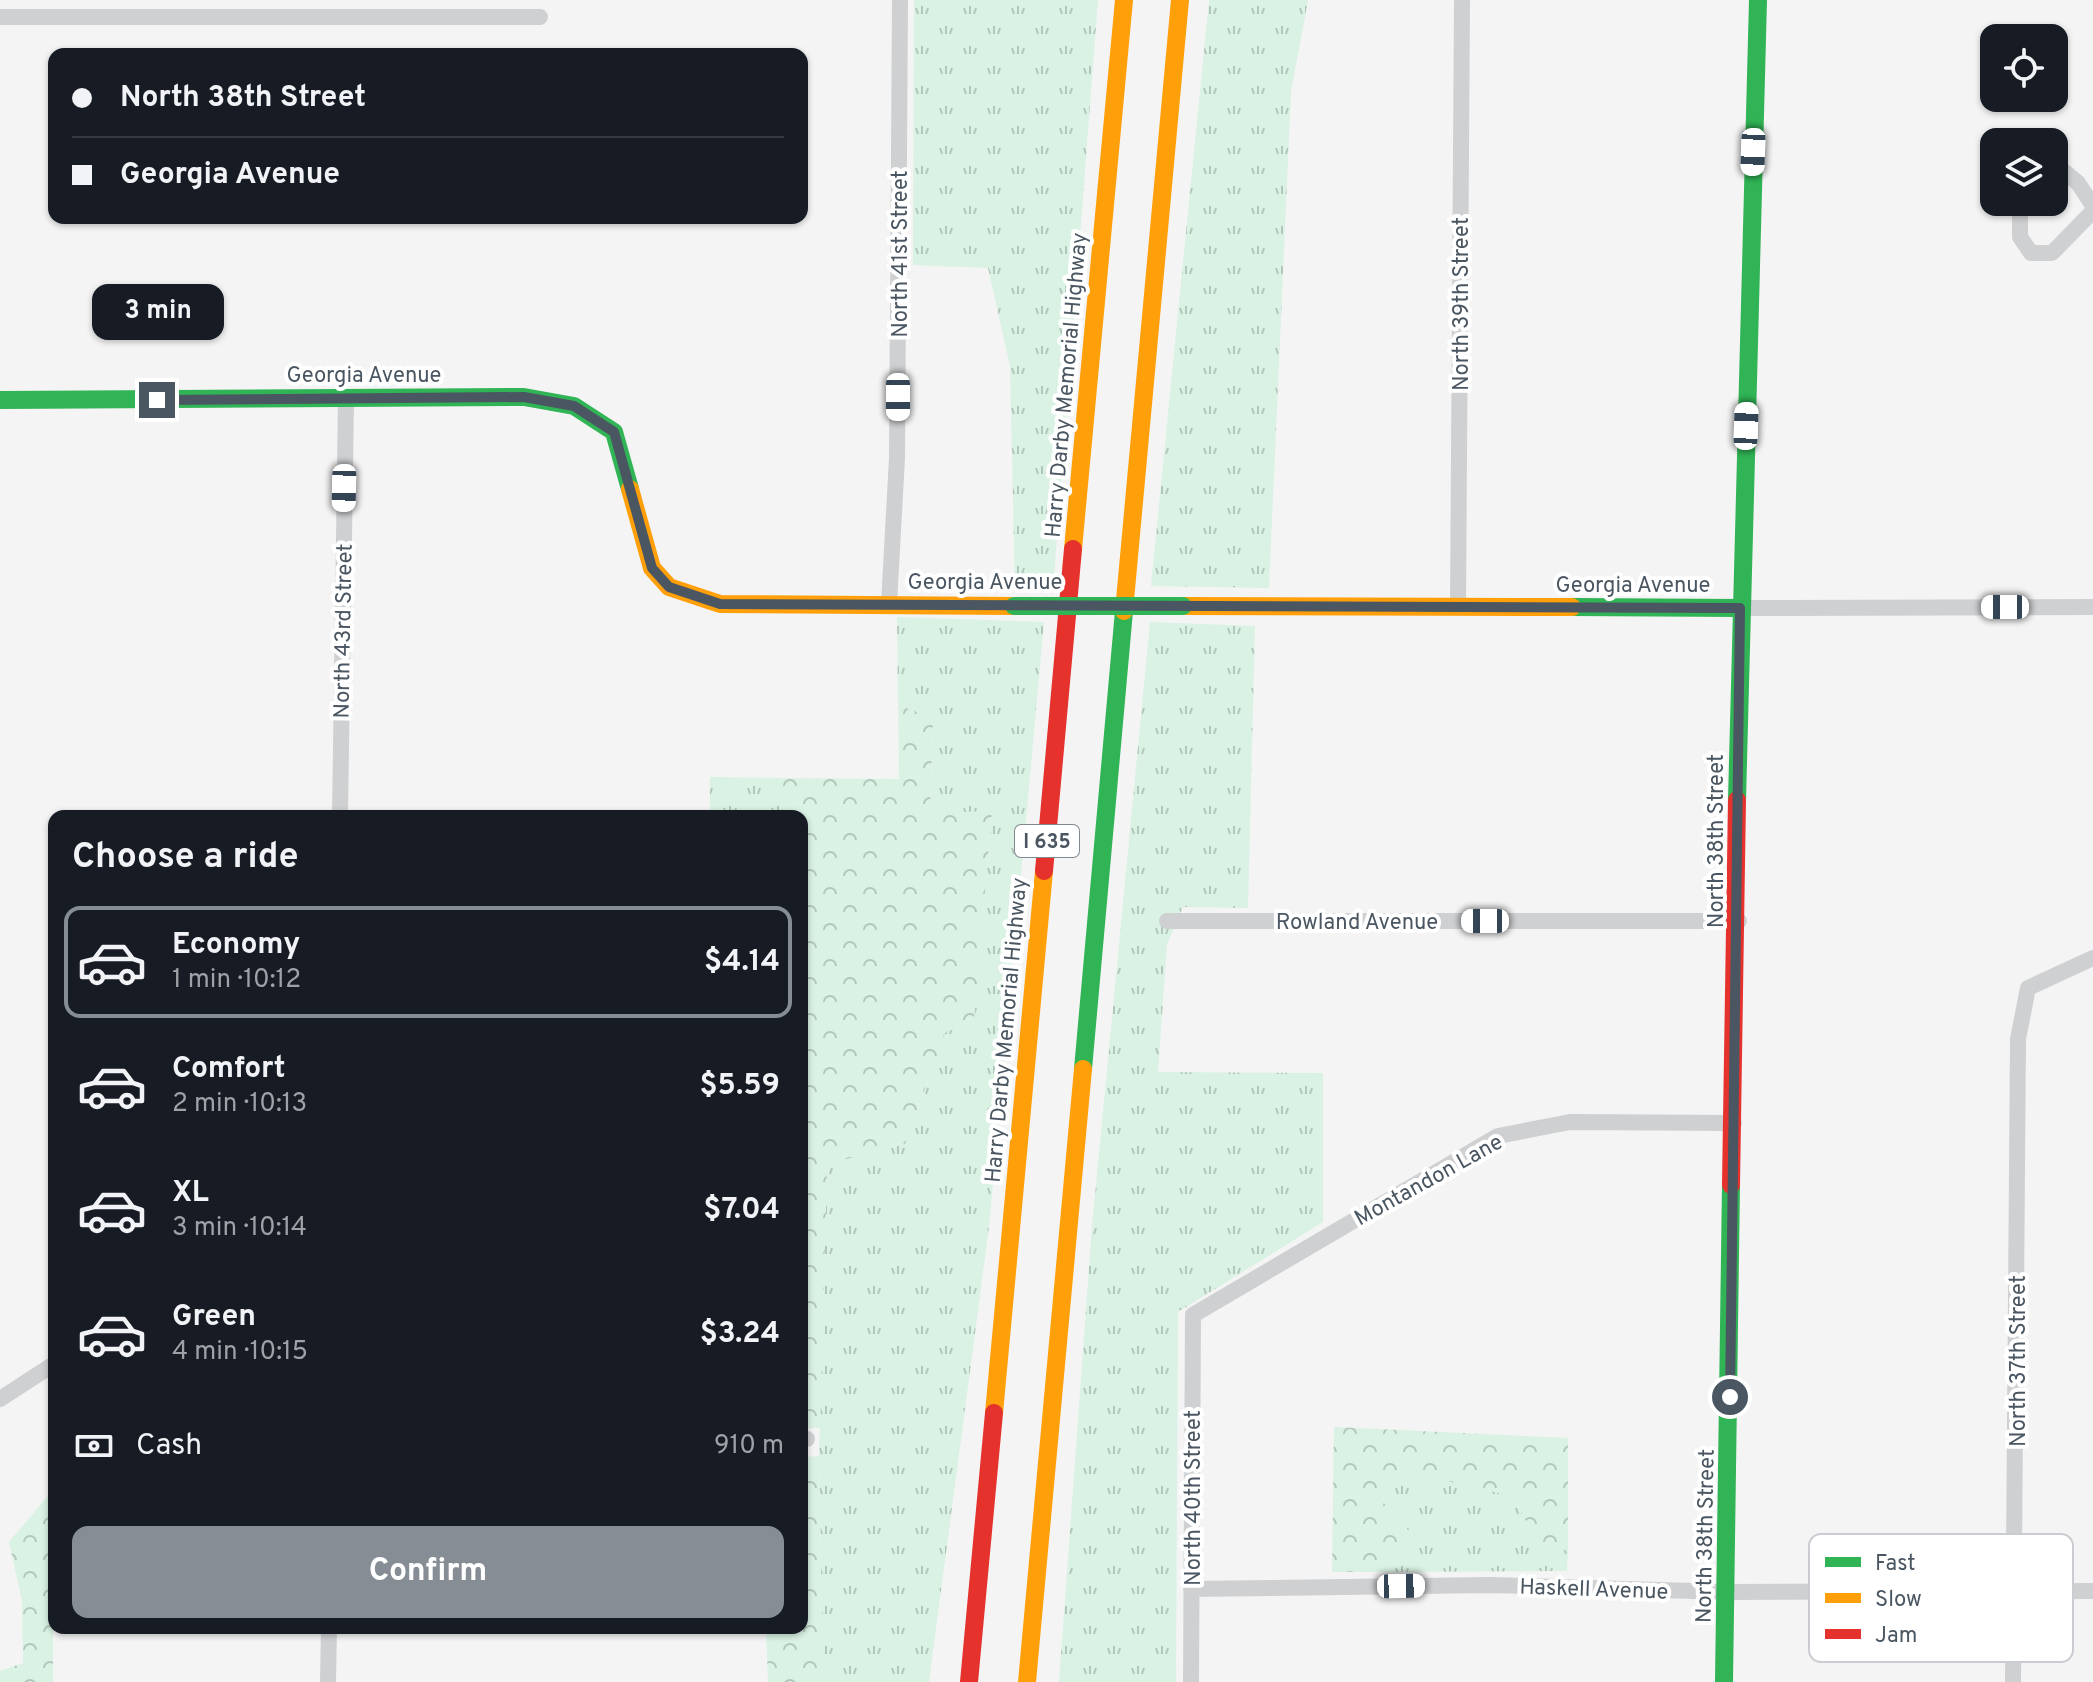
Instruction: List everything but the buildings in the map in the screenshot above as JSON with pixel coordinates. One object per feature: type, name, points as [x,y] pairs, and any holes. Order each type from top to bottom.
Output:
[{"type":"main road","name":"Harry Darby Memorial Highway","points":[[969,1682],[1124,0]]},
{"type":"main road","name":"I 635","points":[[1027,1682],[1180,0]]},
{"type":"main road","name":"North 38th Street","points":[[1724,1682],[1739,921],[1740,608],[1758,0]]},
{"type":"main road","name":"Georgia Avenue","points":[[0,400],[524,397],[574,406],[614,432],[652,568],[669,587],[720,604],[1740,608]]},
{"type":"main road","points":[[949,1682],[992,1433]]},
{"type":"street","name":"North 41st Street","points":[[889,604],[897,458],[900,0]]},
{"type":"street","name":"North 39th Street","points":[[1458,607],[1462,0]]},
{"type":"street","points":[[0,17],[540,17]]},
{"type":"street","points":[[2020,216],[2020,237],[2031,253],[2052,253],[2093,208],[2078,183],[2068,175]]},
{"type":"street","name":"North 43rd Street","points":[[340,810],[346,399]]},
{"type":"street","name":"Georgia Avenue","points":[[1740,608],[2093,607]]},
{"type":"street","name":"Rowland Avenue","points":[[1167,921],[1739,921]]},
{"type":"street","name":"North 37th Street","points":[[2016,1534],[2018,1039],[2028,988],[2093,958]]},
{"type":"street","name":"Montandon Lane","points":[[1193,1315],[1498,1136],[1570,1122],[1734,1123]]},
{"type":"street","name":"North 40th Street","points":[[1191,1682],[1193,1315]]},
{"type":"street","points":[[0,1399],[48,1368]]},
{"type":"street","name":"Haskell Avenue","points":[[1191,1589],[1491,1585],[1809,1592]]},
{"type":"street","points":[[328,1682],[329,1634]]},
{"type":"street","name":"North 37th Street","points":[[2013,1682],[2014,1662]]},
{"type":"green space","points":[[914,0],[1098,0],[1053,589],[1015,591],[1010,366],[988,268],[913,265]]},
{"type":"green space","points":[[1209,0],[1308,0],[1291,92],[1269,588],[1151,586]]},
{"type":"green space","points":[[897,617],[1044,622],[989,1227],[929,1682],[823,1682],[819,1456],[827,1164],[905,1144],[945,1033],[974,1018],[992,811],[930,814],[933,718],[898,705]]},
{"type":"green space","points":[[1150,622],[1255,626],[1248,908],[1183,907],[1167,944],[1158,1072],[1323,1073],[1323,1222],[1178,1312],[1176,1682],[1059,1682],[1092,1226]]},
{"type":"green space","points":[[898,705],[933,718],[930,813],[992,811],[974,1018],[945,1033],[905,1144],[827,1164],[820,1428],[808,1428],[808,810],[783,810],[783,778],[899,779]]},
{"type":"green space","points":[[710,777],[783,778],[783,810],[710,810]]},
{"type":"green space","points":[[1334,1427],[1568,1438],[1568,1551],[1535,1539],[1513,1496],[1399,1470],[1382,1501],[1414,1537],[1385,1572],[1332,1572]]},
{"type":"green space","points":[[819,1456],[823,1682],[768,1682],[766,1634],[808,1634],[808,1457]]},
{"type":"green space","points":[[1399,1470],[1513,1496],[1535,1539],[1568,1551],[1567,1571],[1385,1572],[1414,1537],[1382,1501]]},
{"type":"green space","points":[[48,1496],[48,1634],[53,1634],[53,1682],[0,1682],[0,1671],[23,1663],[22,1601],[9,1542]]},
{"type":"traffic: fast","points":[[1737,800],[1758,0]]},
{"type":"traffic: fast","points":[[0,400],[524,397],[574,406],[614,432],[630,489]]},
{"type":"traffic: fast","points":[[1014,606],[1183,606]]},
{"type":"traffic: fast","points":[[1572,607],[1740,608]]},
{"type":"traffic: fast","points":[[1083,1069],[1124,611]]},
{"type":"traffic: fast","points":[[1724,1682],[1731,1185]]},
{"type":"traffic: slow","points":[[1073,549],[1124,0]]},
{"type":"traffic: slow","points":[[1124,611],[1180,0]]},
{"type":"traffic: slow","points":[[630,489],[652,568],[669,587],[720,604],[1014,606]]},
{"type":"traffic: slow","points":[[1183,606],[1572,607]]},
{"type":"traffic: slow","points":[[994,1413],[1044,871]]},
{"type":"traffic: slow","points":[[1027,1682],[1083,1069]]},
{"type":"traffic: jam","points":[[1044,871],[1073,549]]},
{"type":"traffic: jam","points":[[1731,1185],[1737,800]]},
{"type":"traffic: jam","points":[[969,1682],[994,1413]]},
{"type":"route","points":[[157,400],[524,397],[574,406],[614,432],[652,568],[669,587],[720,604],[1740,608],[1739,921],[1730,1397]]}]
